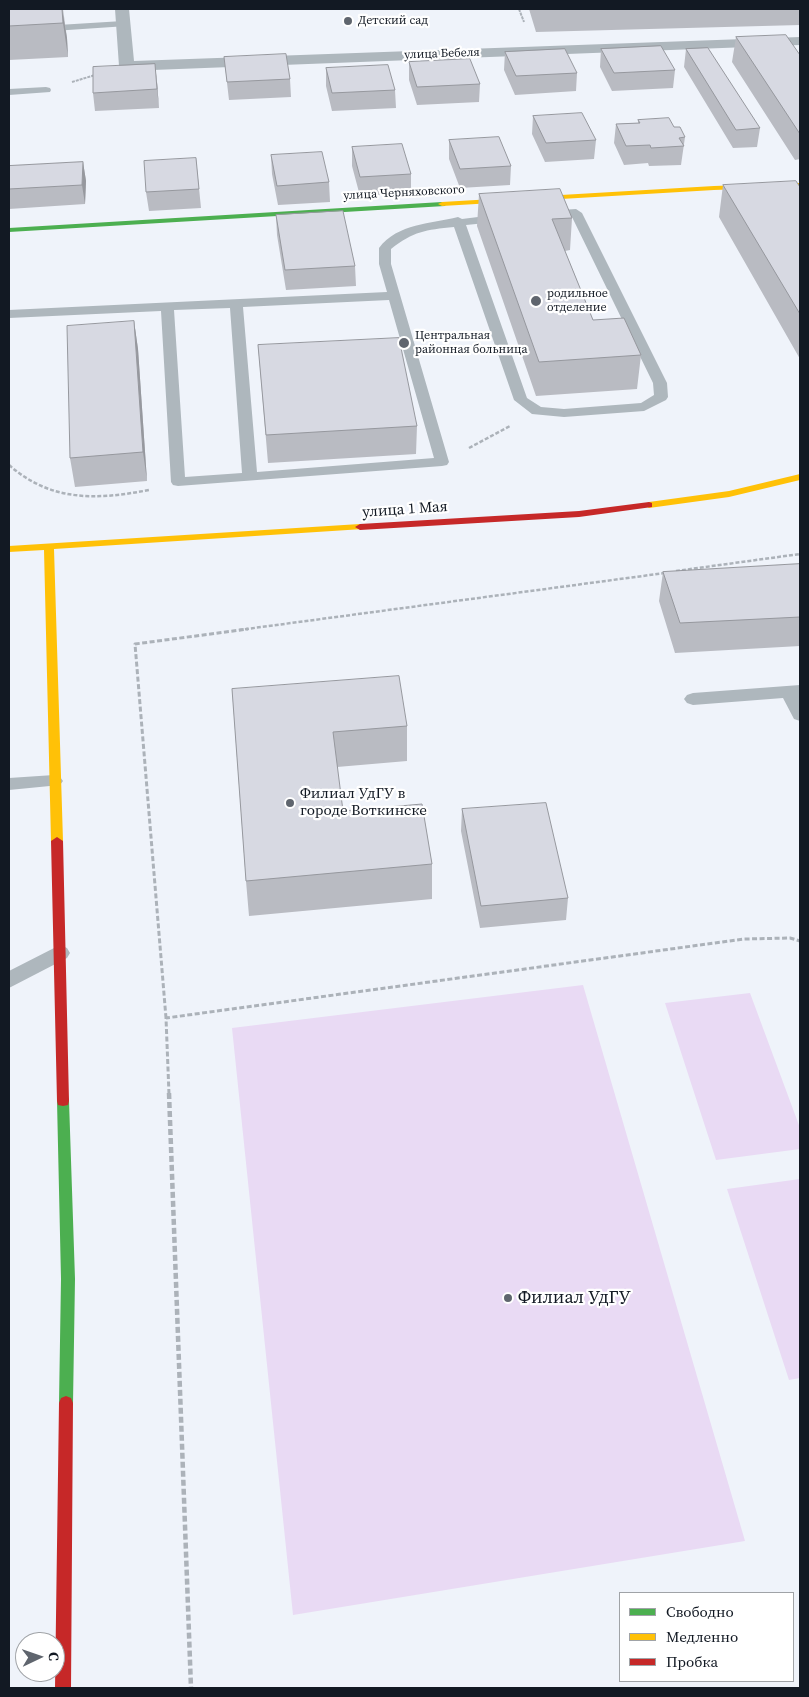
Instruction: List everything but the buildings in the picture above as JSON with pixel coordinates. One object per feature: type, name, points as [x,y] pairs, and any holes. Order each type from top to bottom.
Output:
[{"type":"street","name":"улица Бебеля","points":[[123,16],[127,66],[800,42]]},
{"type":"street","name":"улица Черняховского","points":[[9,230],[704,188],[800,185]]},
{"type":"street","name":"улица 1 Мая","points":[[9,549],[580,514],[729,494],[800,477]]},
{"type":"street","points":[[49,546],[68,1279],[63,1688]]},
{"type":"lane","points":[[9,31],[123,16]]},
{"type":"lane","points":[[9,92],[46,90]]},
{"type":"lane","points":[[458,221],[521,400],[537,411],[564,413],[644,407],[661,397],[660,383],[576,213],[537,216]]},
{"type":"lane","points":[[167,307],[178,482],[442,462],[385,264],[385,248],[404,233],[427,226],[458,221],[517,217]]},
{"type":"lane","points":[[9,314],[394,296]]},
{"type":"lane","points":[[236,304],[250,477]]},
{"type":"lane","points":[[693,699],[795,691],[800,715]]},
{"type":"lane","points":[[9,784],[54,781]]},
{"type":"lane","points":[[9,980],[60,953]]},
{"type":"path","points":[[442,462],[537,411]]},
{"type":"path","points":[[9,465],[27,480],[51,491],[79,496],[112,495],[147,490],[178,482]]},
{"type":"path","points":[[191,1688],[166,1018],[135,644],[800,554]]},
{"type":"path","points":[[166,1018],[744,939],[790,938],[800,941]]},
{"type":"shaded area","points":[[583,985],[745,1541],[293,1615],[232,1028]]},
{"type":"shaded area","points":[[750,993],[800,1128],[800,1149],[716,1160],[665,1003]]},
{"type":"shaded area","points":[[800,1179],[800,1378],[789,1380],[727,1189]]},
{"type":"traffic: fast","points":[[9,230],[442,204]]},
{"type":"traffic: fast","points":[[63,1101],[68,1279],[66,1403]]},
{"type":"traffic: slow","points":[[442,204],[714,188],[800,185]]},
{"type":"traffic: slow","points":[[649,505],[729,494],[800,477]]},
{"type":"traffic: slow","points":[[9,549],[360,527]]},
{"type":"traffic: slow","points":[[49,546],[57,841]]},
{"type":"traffic: jam","points":[[360,527],[579,514],[649,505]]},
{"type":"traffic: jam","points":[[57,841],[63,1101]]},
{"type":"traffic: jam","points":[[63,1688],[66,1403]]},
{"type":"place","name":"Детский сад","points":[[348,21]]},
{"type":"place","name":"родильное отделение","points":[[536,301]]},
{"type":"place","name":"Центральная районная больница","points":[[404,343]]},
{"type":"place","name":"Филиал УдГУ в городе Воткинске","points":[[290,803]]},
{"type":"place","name":"Филиал УдГУ","points":[[508,1298]]}]
